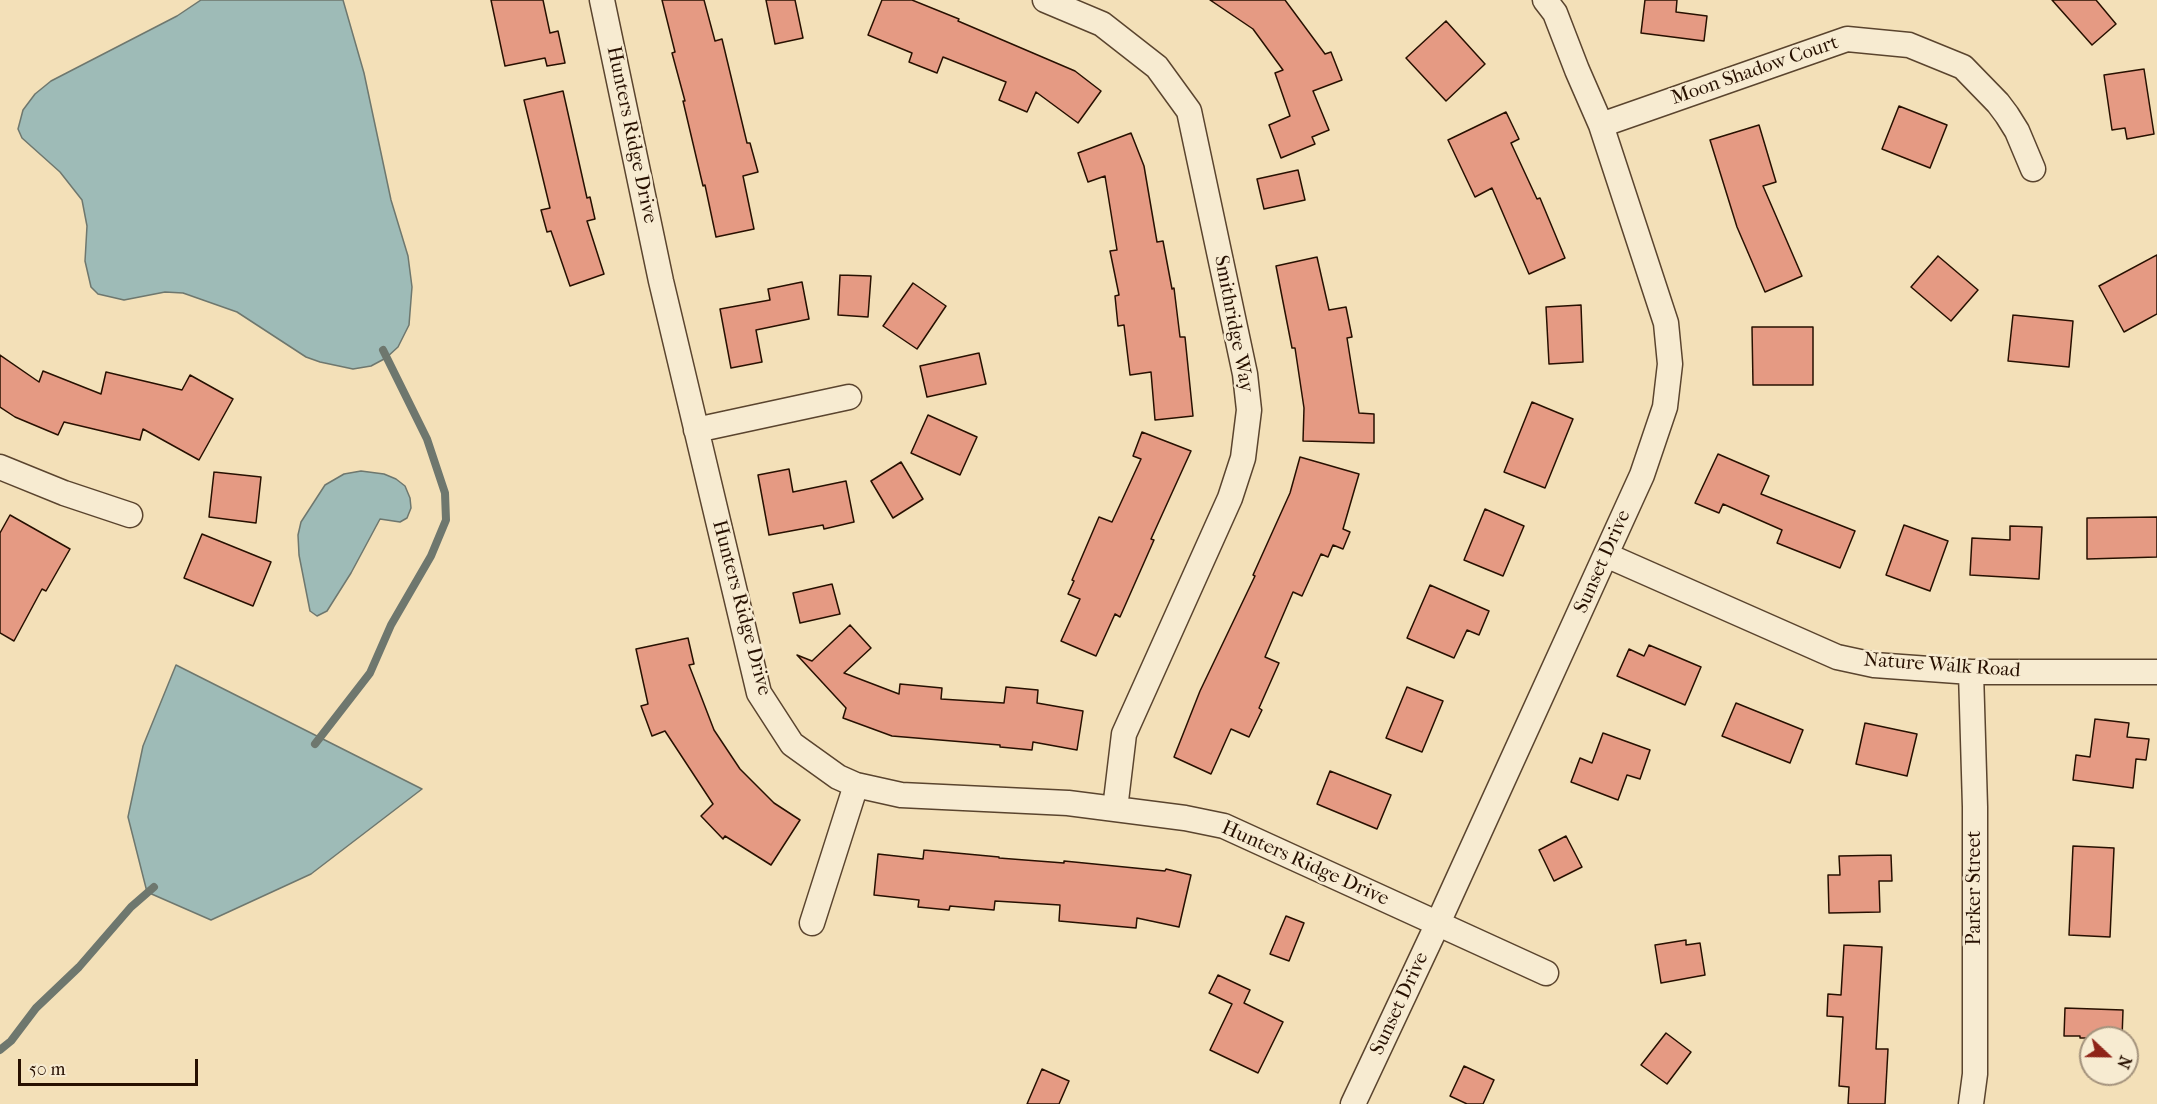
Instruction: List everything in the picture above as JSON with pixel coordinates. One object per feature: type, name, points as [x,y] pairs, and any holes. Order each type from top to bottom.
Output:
[{"type":"street","name":"Hunters Ridge Drive","points":[[602,0],[661,281],[759,693],[792,744],[838,777],[856,785],[901,795],[1068,803],[1185,818],[1224,826],[1546,973]]},
{"type":"street","name":"Smithridge Way","points":[[1045,0],[1102,24],[1157,67],[1189,111],[1245,374],[1249,410],[1243,458],[1230,498],[1124,734],[1115,809]]},
{"type":"street","name":"Sunset Drive","points":[[1353,1104],[1642,475],[1665,407],[1670,364],[1666,323],[1601,125],[1555,13],[1545,0]]},
{"type":"street","name":"Moon Shadow Court","points":[[1601,125],[1847,39],[1909,45],[1963,67],[2007,115],[2017,131],[2033,169]]},
{"type":"street","points":[[696,430],[849,397]]},
{"type":"street","points":[[0,467],[64,493],[130,515]]},
{"type":"street","name":"Nature Walk Road","points":[[1606,555],[1837,657],[1874,665],[1971,672],[2157,672]]},
{"type":"street","name":"Parker Street","points":[[1971,672],[1975,807],[1975,1074],[1971,1104]]},
{"type":"street","points":[[812,923],[856,785]]},
{"type":"water","points":[[201,0],[343,0],[364,73],[391,200],[408,256],[412,287],[409,325],[398,347],[386,358],[371,366],[353,369],[306,357],[237,312],[183,293],[165,292],[124,300],[98,294],[91,287],[85,261],[87,226],[82,200],[60,172],[22,138],[18,129],[23,110],[35,94],[51,81],[177,16]]},
{"type":"water","points":[[361,471],[384,474],[396,479],[405,486],[411,508],[407,518],[400,522],[380,519],[351,573],[327,611],[317,616],[310,611],[299,555],[298,535],[301,522],[325,485],[344,474]]},
{"type":"water","points":[[176,665],[422,789],[311,874],[211,920],[147,892],[128,817],[143,746]]},
{"type":"building","points":[[491,0],[543,0],[550,33],[558,31],[565,63],[547,66],[545,58],[505,66]]},
{"type":"building","points":[[662,0],[704,0],[715,41],[722,39],[747,143],[750,143],[758,172],[743,176],[754,229],[716,237],[672,53],[675,52]]},
{"type":"building","points":[[766,0],[795,0],[803,38],[775,44]]},
{"type":"building","points":[[882,0],[912,0],[959,19],[958,21],[1075,71],[1101,91],[1078,123],[1036,92],[1027,112],[999,100],[1006,82],[943,57],[937,73],[909,62],[912,53],[868,35]]},
{"type":"building","points":[[1210,0],[1285,0],[1325,54],[1331,52],[1342,80],[1313,91],[1329,130],[1312,137],[1315,144],[1281,158],[1269,125],[1290,116],[1275,73],[1283,70],[1253,29]]},
{"type":"building","points":[[1645,0],[1677,0],[1676,12],[1707,16],[1704,41],[1641,33]]},
{"type":"building","points":[[2052,0],[2096,0],[2116,24],[2092,45]]},
{"type":"building","points":[[1446,21],[1485,64],[1446,101],[1406,58]]},
{"type":"building","points":[[2144,69],[2154,134],[2127,139],[2125,128],[2112,130],[2104,75]]},
{"type":"building","points":[[563,91],[587,198],[590,197],[595,219],[587,221],[604,274],[570,286],[551,231],[547,232],[541,210],[550,208],[524,100]]},
{"type":"building","points":[[1899,106],[1947,125],[1930,168],[1882,149]]},
{"type":"building","points":[[1506,112],[1519,139],[1511,143],[1537,199],[1540,198],[1565,258],[1529,274],[1492,188],[1475,197],[1448,140]]},
{"type":"building","points":[[1759,125],[1776,182],[1763,186],[1802,276],[1765,292],[1737,227],[1710,140]]},
{"type":"building","points":[[1131,133],[1144,166],[1157,242],[1163,241],[1172,289],[1174,288],[1180,337],[1185,337],[1193,416],[1155,420],[1151,372],[1130,375],[1124,325],[1118,326],[1115,296],[1119,295],[1110,251],[1117,250],[1105,176],[1088,182],[1078,153]]},
{"type":"building","points":[[1298,170],[1305,200],[1264,209],[1257,179]]},
{"type":"building","points":[[2157,255],[2157,314],[2124,332],[2099,286]]},
{"type":"building","points":[[1938,256],[1978,290],[1951,321],[1911,287]]},
{"type":"building","points":[[1317,257],[1329,310],[1346,307],[1352,337],[1347,338],[1359,413],[1374,414],[1374,443],[1303,441],[1304,408],[1295,348],[1292,348],[1276,266]]},
{"type":"building","points":[[840,275],[871,276],[868,317],[838,315]]},
{"type":"building","points":[[802,282],[809,319],[756,330],[762,362],[731,368],[720,309],[770,300],[768,289]]},
{"type":"building","points":[[913,283],[946,306],[917,349],[883,326]]},
{"type":"building","points":[[1581,305],[1583,362],[1549,364],[1546,307]]},
{"type":"building","points":[[2013,315],[2073,321],[2069,367],[2008,361]]},
{"type":"building","points":[[1752,327],[1813,327],[1813,385],[1753,385]]},
{"type":"building","points":[[979,353],[986,384],[927,397],[920,366]]},
{"type":"building","points":[[0,355],[39,382],[43,371],[101,394],[106,372],[182,390],[190,375],[233,399],[199,460],[143,429],[140,440],[64,422],[58,435],[15,417],[0,407]]},
{"type":"building","points":[[1532,402],[1573,419],[1545,488],[1504,472]]},
{"type":"building","points":[[928,415],[977,437],[960,475],[911,453]]},
{"type":"building","points":[[1142,432],[1191,451],[1151,539],[1154,540],[1120,617],[1115,614],[1096,656],[1061,641],[1080,599],[1068,594],[1099,517],[1112,522],[1141,459],[1133,456]]},
{"type":"building","points":[[1718,454],[1769,476],[1761,494],[1855,531],[1840,568],[1777,543],[1782,530],[1723,504],[1719,513],[1695,503]]},
{"type":"building","points":[[1300,457],[1359,474],[1343,529],[1350,532],[1343,549],[1333,545],[1328,557],[1321,554],[1302,596],[1293,592],[1265,657],[1279,663],[1259,708],[1262,710],[1249,737],[1231,729],[1211,774],[1174,757],[1200,691],[1255,576],[1253,575],[1290,493]]},
{"type":"building","points":[[901,462],[923,499],[893,518],[871,481]]},
{"type":"building","points":[[789,469],[793,492],[846,481],[854,522],[824,529],[823,525],[769,535],[758,475]]},
{"type":"building","points":[[214,472],[261,477],[256,523],[209,517]]},
{"type":"building","points":[[1485,509],[1524,526],[1503,576],[1464,560]]},
{"type":"building","points":[[10,515],[70,549],[46,591],[42,589],[14,641],[0,633],[0,533]]},
{"type":"building","points":[[2157,517],[2157,557],[2087,559],[2087,518]]},
{"type":"building","points":[[1904,525],[1948,541],[1930,591],[1886,575]]},
{"type":"building","points":[[2010,526],[2042,527],[2039,579],[1970,575],[1972,538],[2010,540]]},
{"type":"building","points":[[202,534],[271,562],[253,606],[184,578]]},
{"type":"building","points":[[832,584],[840,614],[800,623],[793,593]]},
{"type":"building","points":[[1430,585],[1489,611],[1479,635],[1467,630],[1454,658],[1407,638]]},
{"type":"building","points":[[850,625],[871,648],[844,673],[899,694],[900,684],[942,688],[941,699],[1004,703],[1006,687],[1038,690],[1037,703],[1083,711],[1077,750],[1033,742],[1032,750],[892,736],[843,718],[846,708],[797,655],[812,661]]},
{"type":"building","points":[[688,638],[694,664],[689,665],[714,730],[740,769],[774,803],[800,820],[771,865],[725,836],[723,839],[701,816],[713,804],[665,731],[652,736],[641,706],[648,704],[636,649]]},
{"type":"building","points":[[1649,645],[1701,667],[1685,705],[1617,676],[1629,649],[1644,656]]},
{"type":"building","points":[[1407,687],[1443,701],[1422,752],[1386,738]]},
{"type":"building","points":[[1736,703],[1803,730],[1790,763],[1722,736]]},
{"type":"building","points":[[2095,719],[2129,723],[2127,737],[2149,739],[2146,760],[2136,759],[2133,788],[2073,780],[2076,755],[2090,757]]},
{"type":"building","points":[[1865,723],[1917,734],[1907,776],[1856,764]]},
{"type":"building","points":[[1603,733],[1650,750],[1640,779],[1627,775],[1618,800],[1571,782],[1580,758],[1592,763]]},
{"type":"building","points":[[1330,771],[1391,795],[1377,829],[1317,804]]},
{"type":"building","points":[[1566,836],[1582,867],[1554,881],[1539,850]]},
{"type":"building","points":[[2073,846],[2114,848],[2110,937],[2069,935]]},
{"type":"building","points":[[924,850],[999,858],[1064,863],[1064,861],[1165,871],[1166,869],[1191,875],[1179,927],[1137,918],[1136,928],[1059,921],[1060,905],[995,901],[994,910],[950,906],[949,910],[918,907],[919,900],[874,895],[878,854],[923,859]]},
{"type":"building","points":[[1891,855],[1892,881],[1879,881],[1880,912],[1829,913],[1828,875],[1840,875],[1839,856]]},
{"type":"building","points":[[1286,916],[1304,923],[1289,961],[1270,954]]},
{"type":"building","points":[[1686,940],[1686,945],[1700,943],[1705,975],[1661,983],[1655,945]]},
{"type":"building","points":[[1844,945],[1882,947],[1876,1049],[1888,1049],[1885,1104],[1848,1104],[1849,1087],[1839,1086],[1843,1017],[1827,1016],[1828,994],[1841,995]]},
{"type":"building","points":[[1218,975],[1250,990],[1244,1003],[1283,1022],[1258,1073],[1210,1050],[1232,1004],[1209,993]]},
{"type":"building","points":[[2065,1008],[2123,1010],[2122,1026],[2079,1026],[2079,1036],[2064,1036]]},
{"type":"building","points":[[1666,1033],[1691,1052],[1667,1084],[1641,1065]]},
{"type":"building","points":[[1464,1066],[1494,1080],[1483,1104],[1467,1104],[1450,1096]]},
{"type":"building","points":[[1042,1069],[1069,1081],[1059,1104],[1027,1104]]},
{"type":"waterway","points":[[315,744],[370,673],[391,625],[431,556],[446,520],[445,493],[427,439],[383,350]]},
{"type":"waterway","points":[[0,1050],[11,1041],[36,1008],[79,967],[131,907],[154,887]]}]
